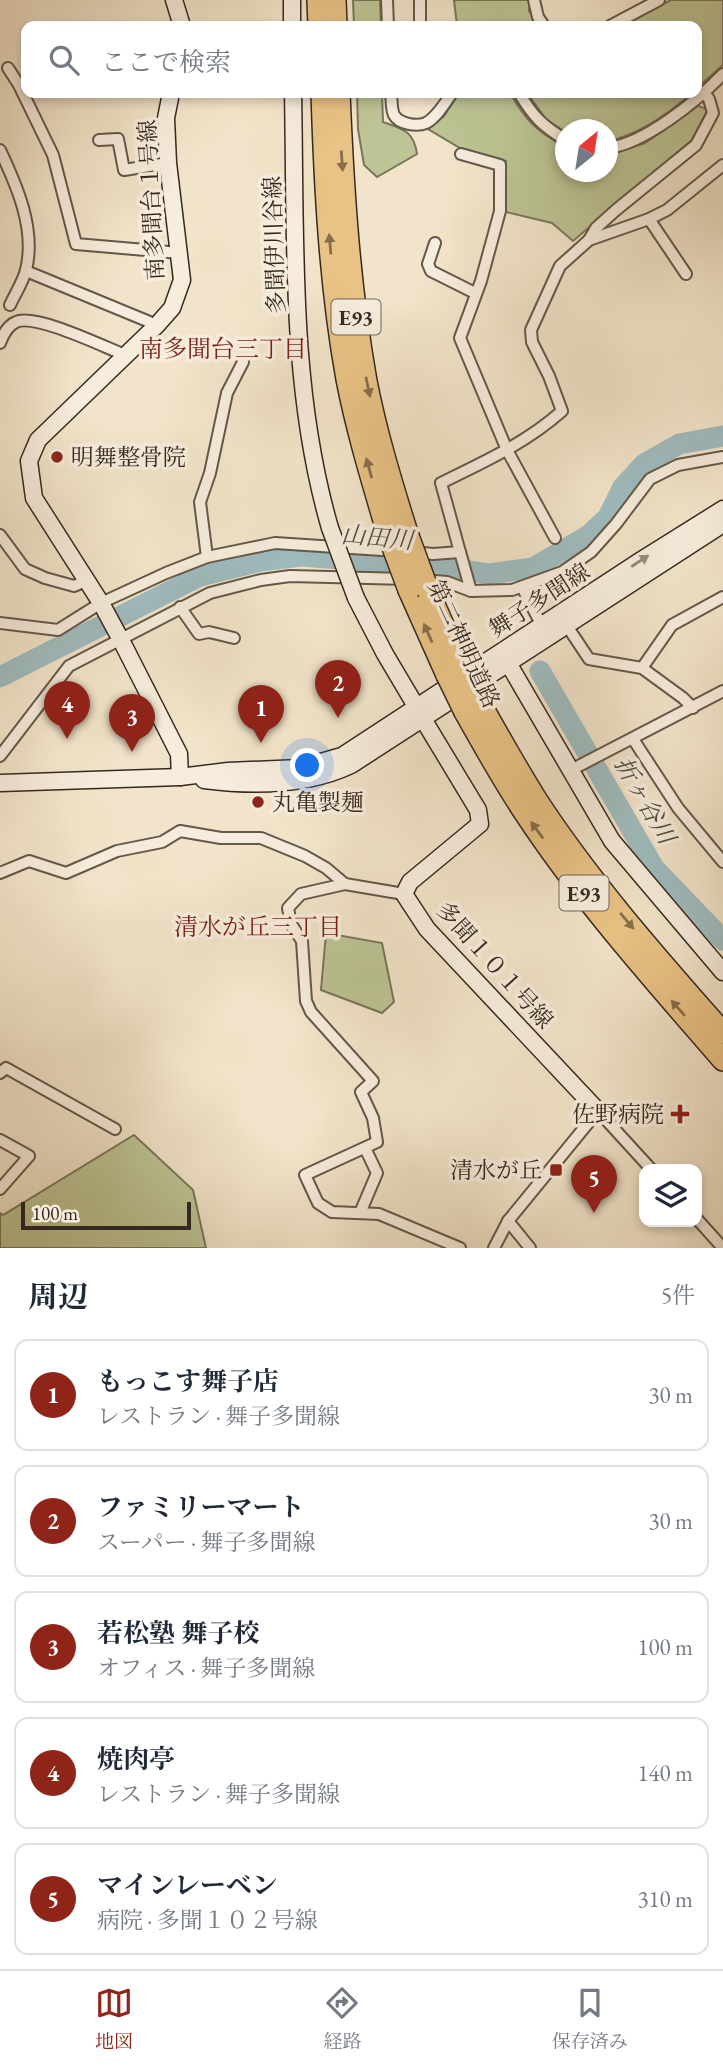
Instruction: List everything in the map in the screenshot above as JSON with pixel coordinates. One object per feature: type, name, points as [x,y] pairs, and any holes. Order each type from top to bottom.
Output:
[{"type":"highway","points":[[318,0],[319,21]]},
{"type":"highway","points":[[335,0],[336,21]]},
{"type":"highway","name":"第二神明道路","points":[[321,98],[328,211],[339,327],[348,382],[360,435],[419,591],[454,671],[526,814],[627,948],[723,1060]]},
{"type":"highway","name":"第二神明道路","points":[[339,98],[345,207],[360,344],[398,535]]},
{"type":"highway","name":"第二神明道路","points":[[472,707],[576,856],[616,908],[723,1033]]},
{"type":"street","points":[[174,0],[180,21]]},
{"type":"street","points":[[292,0],[292,21]]},
{"type":"street","points":[[387,0],[388,21]]},
{"type":"street","points":[[419,0],[420,21]]},
{"type":"street","points":[[534,0],[541,21]]},
{"type":"street","points":[[619,21],[659,0]]},
{"type":"street","points":[[8,68],[21,82]]},
{"type":"street","points":[[471,591],[441,483],[507,450],[541,429],[562,411],[532,342],[531,330],[561,266],[616,210],[696,145],[713,113],[704,93],[723,74]]},
{"type":"street","points":[[29,98],[53,155],[76,244],[180,253]]},
{"type":"street","name":"南多聞台１号線","points":[[170,98],[166,118],[167,163],[182,280],[172,308],[38,440],[29,461],[34,498],[101,603],[121,640],[178,754],[180,777]]},
{"type":"street","name":"多聞伊川谷線","points":[[293,98],[300,371],[315,466],[330,528],[356,598],[420,713]]},
{"type":"street","points":[[392,98],[393,113],[398,120],[411,125],[425,124],[442,109],[449,98]]},
{"type":"street","points":[[522,98],[532,114],[555,134]]},
{"type":"street","points":[[618,146],[634,142],[697,98]]},
{"type":"street","points":[[99,140],[118,139],[124,170],[167,163]]},
{"type":"street","points":[[0,149],[15,180],[29,239],[26,271],[10,305]]},
{"type":"street","points":[[461,154],[500,165],[500,211],[481,281],[460,338],[507,450],[555,538]]},
{"type":"street","points":[[589,240],[667,210],[719,169],[723,182]]},
{"type":"street","points":[[649,219],[686,274]]},
{"type":"street","points":[[435,243],[428,264],[431,271],[475,293]]},
{"type":"street","points":[[26,271],[157,325]]},
{"type":"street","points":[[0,343],[5,331],[16,321],[36,320],[125,355]]},
{"type":"street","points":[[207,557],[200,502],[210,473],[227,393],[243,362]]},
{"type":"street","points":[[0,756],[69,666],[210,593],[261,580],[290,576],[384,577],[447,582],[462,590],[471,591],[512,590],[562,572],[592,552],[650,479],[678,465],[723,457]]},
{"type":"street","name":"舞子多聞線","points":[[0,783],[180,777],[228,771],[300,768],[342,756],[420,713],[505,658],[723,509]]},
{"type":"street","name":"舞子多聞線","points":[[505,658],[542,626],[563,620],[723,523]]},
{"type":"street","points":[[0,535],[25,569],[75,586],[86,581]]},
{"type":"street","points":[[0,623],[58,630],[101,603],[166,573],[207,557],[275,544],[350,546],[433,554],[460,552]]},
{"type":"street","points":[[522,586],[542,626]]},
{"type":"street","points":[[642,668],[672,625],[723,597]]},
{"type":"street","points":[[180,607],[199,634],[209,632],[234,638]]},
{"type":"street","points":[[563,620],[589,659],[642,668],[693,708]]},
{"type":"street","points":[[505,658],[612,841],[723,972]]},
{"type":"street","points":[[569,771],[723,691]]},
{"type":"street","points":[[420,713],[478,810],[480,824],[410,882],[404,894],[345,884],[301,894],[288,908],[291,923],[302,941],[306,1001],[311,1012],[373,1081],[361,1092],[373,1118],[377,1142],[305,1175],[318,1203],[332,1212],[379,1214],[460,1248]]},
{"type":"street","points":[[633,739],[678,808],[723,862]]},
{"type":"street","points":[[0,873],[29,862],[66,873],[117,851],[162,842],[180,831],[221,838],[261,838],[305,856],[326,868],[345,884]]},
{"type":"street","name":"多聞１０１号線","points":[[404,894],[427,929],[646,1164]]},
{"type":"street","points":[[0,1073],[6,1068],[116,1129]]},
{"type":"street","points":[[494,1248],[508,1222],[598,1111]]},
{"type":"street","points":[[0,1140],[29,1156],[0,1189]]},
{"type":"street","points":[[360,1213],[377,1173],[365,1148]]},
{"type":"street","points":[[508,1222],[530,1248]]},
{"type":"street","points":[[702,1225],[723,1248]]},
{"type":"green space","points":[[353,0],[380,0],[381,21],[354,21]]},
{"type":"green space","points":[[454,0],[530,0],[529,11],[536,21],[456,21]]},
{"type":"green space","points":[[671,0],[723,0],[723,65],[702,84],[702,21],[630,21]]},
{"type":"green space","points":[[357,98],[382,98],[383,122],[406,132],[413,140],[417,154],[377,177],[364,165],[358,129]]},
{"type":"green space","points":[[456,98],[513,98],[533,124],[555,141],[555,182],[618,182],[618,152],[645,143],[698,106],[708,109],[692,140],[573,241],[552,223],[506,212],[506,161],[460,148],[428,129],[444,116]]},
{"type":"green space","points":[[531,98],[686,98],[653,123],[618,138],[618,119],[555,119],[555,125],[546,119]]},
{"type":"green space","points":[[326,933],[382,943],[394,1002],[382,1013],[321,990]]},
{"type":"green space","points":[[134,1135],[193,1190],[206,1248],[0,1248],[0,1213],[3,1215]]},
{"type":"waterway","name":"山田川","points":[[0,677],[200,576],[261,561],[301,556],[445,567],[489,574],[533,568],[589,535],[608,517],[623,487],[644,464],[679,444],[723,436]]},
{"type":"waterway","name":"折ヶ谷川","points":[[540,671],[654,868],[723,940]]},
{"type":"place","name":"明舞整骨院","points":[[57,457]]},
{"type":"place","name":"ファミリーマート","points":[[338,718]]},
{"type":"place","name":"焼肉亭","points":[[67,739]]},
{"type":"place","name":"もっこす舞子店","points":[[261,743]]},
{"type":"place","name":"若松塾 舞子校","points":[[132,752]]},
{"type":"place","name":"丸亀製麺","points":[[258,802]]},
{"type":"place","name":"佐野病院","points":[[680,1114]]},
{"type":"place","name":"清水が丘","points":[[556,1170]]},
{"type":"place","name":"マインレーベン","points":[[594,1213]]},
{"type":"district","name":"南多聞台三丁目","points":[[223,348]]},
{"type":"district","name":"清水が丘三丁目","points":[[258,926]]}]
